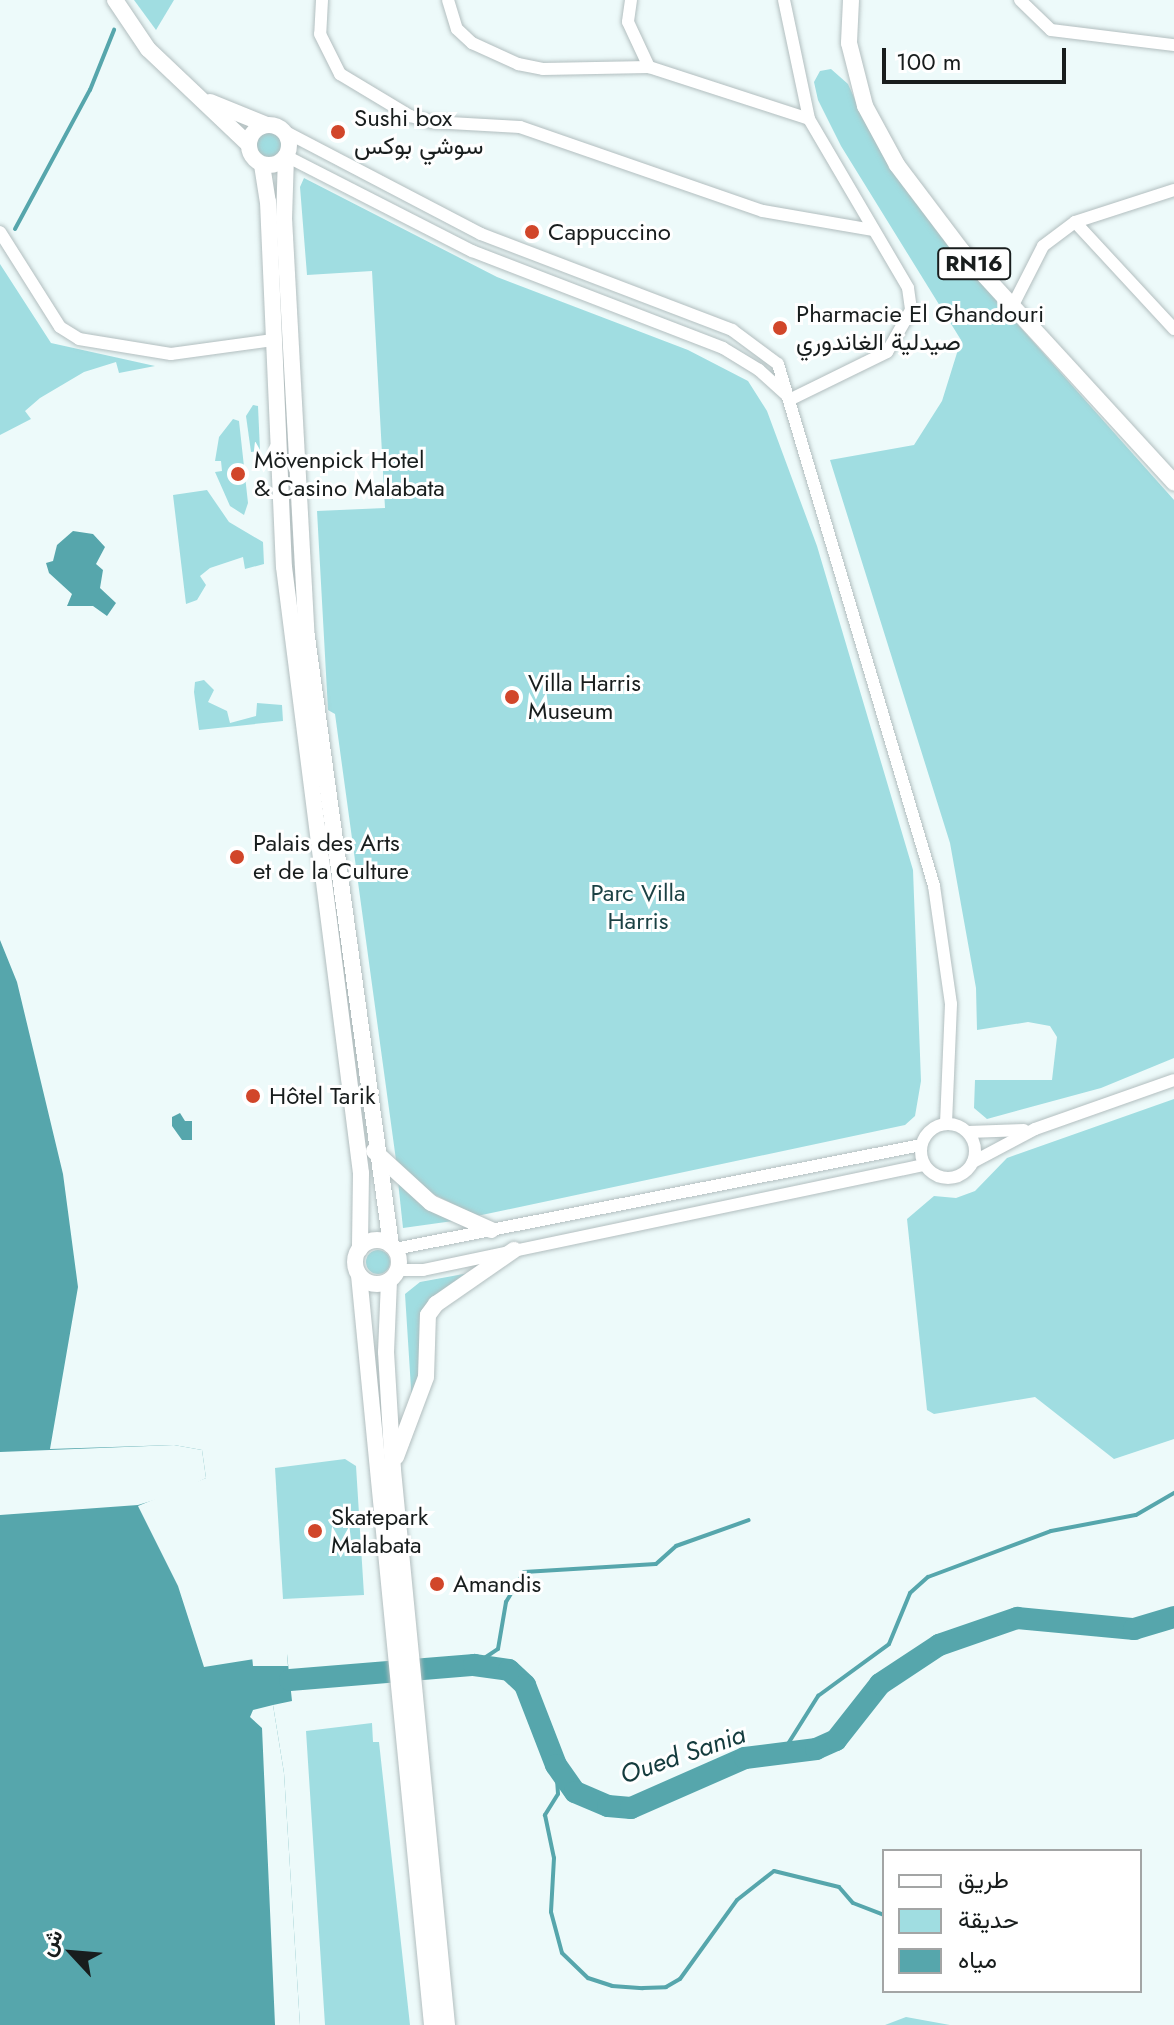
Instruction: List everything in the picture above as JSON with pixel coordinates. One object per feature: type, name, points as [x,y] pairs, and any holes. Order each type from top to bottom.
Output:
[{"type":"main road","points":[[115,0],[148,49],[248,144],[251,157],[262,165],[276,165],[286,156]]},
{"type":"main road","name":"RN16","points":[[853,1],[849,43],[871,118],[919,198],[1174,482]]},
{"type":"main road","points":[[201,98],[284,131],[289,143],[284,218],[306,630],[374,1151],[393,1247],[394,1276],[386,1352],[399,1643]]},
{"type":"main road","points":[[248,144],[254,131],[267,125]]},
{"type":"main road","points":[[262,165],[284,567],[361,1173],[360,1249],[355,1262],[359,1275],[405,1697],[447,2025]]},
{"type":"main road","points":[[374,1151],[431,1203],[491,1230]]},
{"type":"main road","points":[[360,1249],[378,1241],[393,1247]]},
{"type":"main road","points":[[393,1470],[426,1377],[428,1315],[436,1304],[514,1250]]},
{"type":"main road","points":[[359,1275],[376,1284],[394,1276]]},
{"type":"main road","points":[[405,1697],[432,2025]]},
{"type":"street","points":[[322,0],[320,34],[340,74],[410,116],[432,122],[520,127],[763,211],[873,230]]},
{"type":"street","points":[[448,0],[457,29],[472,43],[518,64],[543,69],[649,67],[809,119]]},
{"type":"street","points":[[631,0],[628,22],[649,67]]},
{"type":"street","points":[[784,0],[809,119],[908,288],[911,310],[905,326],[887,352],[791,399]]},
{"type":"street","points":[[1020,0],[1051,30],[1174,45]]},
{"type":"street","points":[[284,131],[481,234],[743,336],[778,364],[791,399],[934,886],[951,1004],[946,1123]]},
{"type":"street","points":[[286,156],[472,251],[723,348],[759,370],[791,399]]},
{"type":"street","points":[[1013,305],[1043,246],[1075,222],[1174,190]]},
{"type":"street","points":[[1075,222],[1174,329]]},
{"type":"street","points":[[0,232],[60,327],[79,339],[171,354],[273,340]]},
{"type":"street","points":[[394,1276],[924,1165],[946,1178],[959,1176],[973,1162],[1035,1129],[1174,1080]]},
{"type":"street","points":[[924,1165],[921,1145],[931,1129],[946,1123],[968,1132],[1035,1129]]},
{"type":"street","points":[[968,1132],[975,1149],[973,1162]]},
{"type":"street","points":[[393,1247],[921,1145]]},
{"type":"green space","points":[[134,0],[174,0],[156,30]]},
{"type":"green space","points":[[831,69],[848,84],[866,124],[956,255],[1174,500],[1174,1058],[1101,1088],[987,1119],[974,1108],[975,1080],[1052,1080],[1057,1037],[1050,1026],[1028,1022],[977,1030],[976,988],[950,843],[830,460],[914,445],[942,401],[961,340],[841,146],[818,100],[814,82],[820,71]]},
{"type":"green space","points":[[269,132],[278,136],[282,145],[278,154],[269,158],[260,154],[256,145],[260,136]]},
{"type":"green space","name":"Parc Villa Harris","points":[[304,178],[497,277],[688,350],[748,381],[767,411],[817,546],[913,870],[921,1081],[915,1116],[905,1125],[477,1216],[431,1193],[396,1160],[335,714],[328,710],[317,511],[385,508],[372,271],[307,275],[300,187]]},
{"type":"green space","points":[[0,264],[51,343],[155,366],[119,373],[116,362],[84,372],[40,398],[25,411],[31,419],[0,435]]},
{"type":"green space","points":[[253,405],[258,406],[260,451],[251,452],[246,416]]},
{"type":"green space","points":[[233,419],[239,421],[248,503],[244,515],[230,506],[215,472],[222,471],[221,461],[215,461],[219,437]]},
{"type":"green space","points":[[207,490],[229,522],[263,542],[264,564],[245,569],[243,557],[210,568],[200,576],[206,585],[197,600],[186,604],[173,495]]},
{"type":"green space","points":[[204,680],[214,690],[208,702],[227,711],[230,723],[256,716],[257,703],[282,705],[283,721],[199,730],[195,682]]},
{"type":"green space","points":[[1174,1099],[1174,1439],[1114,1459],[1035,1397],[934,1414],[927,1410],[907,1219],[934,1196],[956,1198],[975,1191],[1007,1158]]},
{"type":"green space","points":[[398,1181],[453,1221],[403,1228]]},
{"type":"green space","points":[[378,1250],[387,1253],[390,1262],[387,1271],[378,1274],[369,1271],[366,1262],[369,1253]]},
{"type":"green space","points":[[469,1273],[436,1298],[412,1404],[405,1294],[420,1282]]},
{"type":"green space","name":"Skatepark Malabata","points":[[345,1459],[356,1466],[364,1595],[283,1599],[275,1468]]},
{"type":"green space","points":[[372,1723],[373,1742],[379,1742],[410,2025],[325,2025],[306,1731]]},
{"type":"green space","points":[[906,2017],[950,2025],[885,2025]]},
{"type":"water","points":[[73,531],[93,534],[105,547],[96,564],[103,570],[100,588],[116,603],[107,616],[93,606],[67,606],[72,594],[49,573],[46,563],[53,561],[57,545]]},
{"type":"water","points":[[0,940],[17,982],[63,1174],[78,1287],[50,1449],[174,1445],[202,1450],[206,1478],[138,1506],[178,1586],[204,1667],[287,1654],[292,1701],[273,1705],[284,1773],[300,2025],[0,2025]]},
{"type":"water","points":[[180,1113],[185,1121],[192,1121],[192,1140],[182,1140],[172,1126],[172,1117]]},
{"type":"pier","points":[[174,1445],[202,1450],[206,1478],[174,1494],[138,1505],[0,1515],[0,1452]]},
{"type":"pier","points":[[278,1652],[287,1654],[288,1666],[253,1666],[252,1656]]},
{"type":"pier","points":[[273,1705],[284,1773],[300,2025],[275,2025],[262,1728],[250,1717],[253,1710]]},
{"type":"waterway","points":[[15,229],[90,90],[114,30]]},
{"type":"waterway","points":[[781,1755],[818,1696],[889,1644],[910,1593],[928,1577],[1051,1531],[1136,1515],[1174,1493]]},
{"type":"waterway","points":[[474,1665],[498,1649],[506,1602],[524,1572],[656,1564],[676,1546],[749,1520]]},
{"type":"waterway","name":"Oued Sania","points":[[290,1680],[474,1665],[509,1670],[525,1685],[556,1765],[575,1792],[608,1806],[631,1808],[745,1758],[816,1749],[836,1740],[880,1684],[939,1645],[1017,1618],[1134,1629],[1174,1617]]},
{"type":"waterway","points":[[556,1765],[558,1794],[545,1815],[554,1858],[551,1912],[562,1953],[588,1978],[612,1986],[643,1988],[666,1987],[680,1979],[737,1900],[774,1871],[839,1887],[853,1903],[882,1914]]},
{"type":"place","name":"Sushi box سوشي بوكس","points":[[338,132]]},
{"type":"place","name":"Cappuccino","points":[[532,232]]},
{"type":"place","name":"Pharmacie El Ghandouri صيدلية الغاندوري","points":[[780,328]]},
{"type":"place","name":"Mövenpick Hotel & Casino Malabata","points":[[238,474]]},
{"type":"place","name":"Villa Harris Museum","points":[[512,697]]},
{"type":"place","name":"Palais des Arts et de la Culture","points":[[237,857]]},
{"type":"place","name":"Hôtel Tarik","points":[[253,1096]]},
{"type":"place","name":"Skatepark Malabata","points":[[315,1531]]},
{"type":"place","name":"Amandis","points":[[437,1584]]}]
